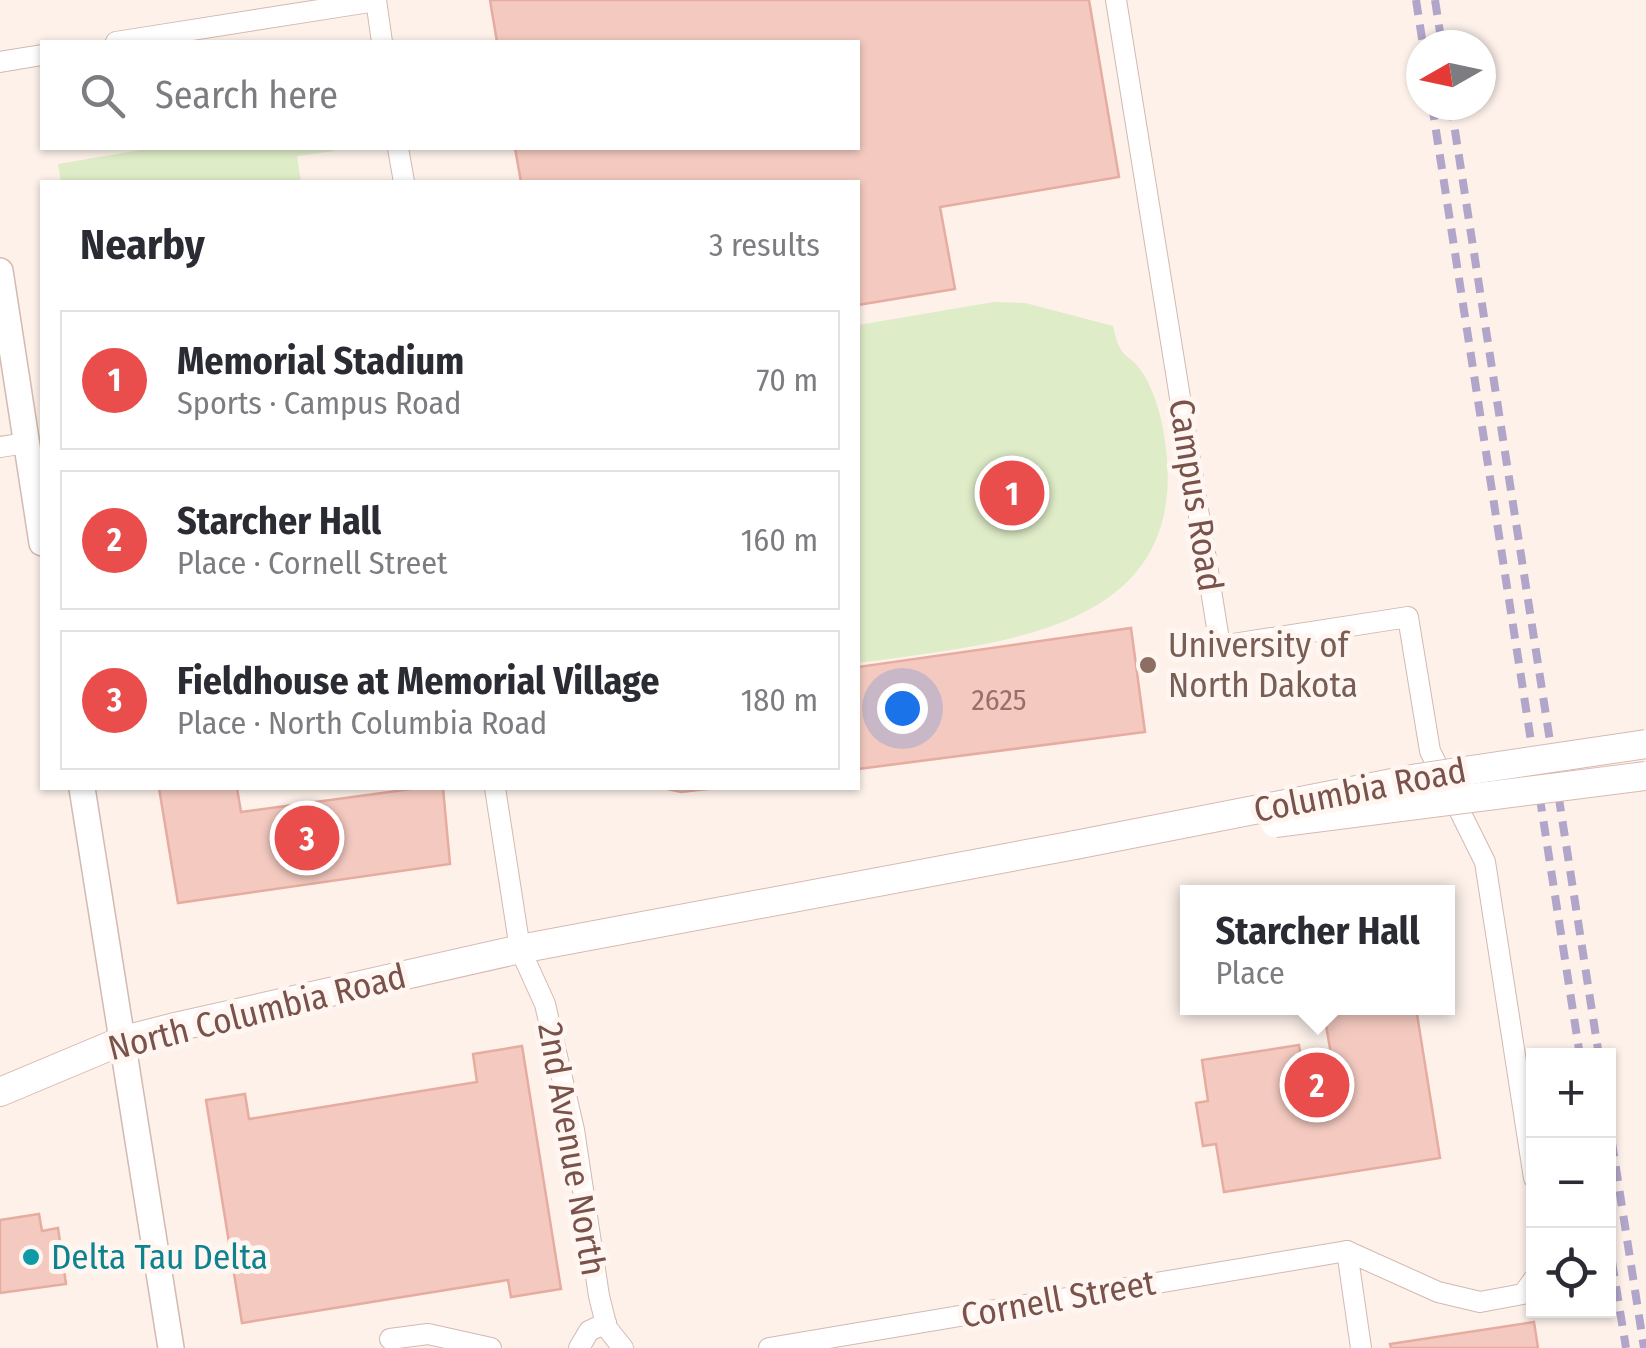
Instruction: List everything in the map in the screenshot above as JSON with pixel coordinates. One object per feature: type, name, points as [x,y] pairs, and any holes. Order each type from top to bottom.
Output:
[{"type":"main road","name":"Columbia Road","points":[[520,948],[1418,778],[1646,744]]},
{"type":"main road","name":"Columbia Road","points":[[1075,845],[1646,776]]},
{"type":"main road","name":"North Columbia Road","points":[[0,1092],[124,1040],[520,948]]},
{"type":"street","points":[[128,40],[376,0],[382,40]]},
{"type":"street","name":"Campus Road","points":[[1116,0],[1220,646],[1408,617],[1430,751],[1486,862],[1528,1138]]},
{"type":"street","points":[[0,62],[40,55]]},
{"type":"street","points":[[398,150],[404,180]]},
{"type":"street","points":[[0,271],[40,530]]},
{"type":"street","points":[[0,447],[26,443]]},
{"type":"street","points":[[82,790],[171,1348]]},
{"type":"street","name":"2nd Avenue North","points":[[495,790],[520,948],[544,1004],[574,1130],[599,1296],[606,1323],[622,1348]]},
{"type":"street","points":[[1347,1251],[1438,1292],[1480,1302],[1523,1294],[1526,1290]]},
{"type":"street","points":[[1347,1251],[1361,1348]]},
{"type":"street","name":"Cornell Street","points":[[769,1348],[1347,1251]]},
{"type":"street","points":[[579,1348],[589,1332],[606,1323]]},
{"type":"street","points":[[390,1339],[428,1334],[491,1348]]},
{"type":"green space","points":[[140,150],[334,150],[297,156],[301,180],[61,180],[58,164]]},
{"type":"green space","points":[[994,302],[1025,303],[1113,326],[1122,352],[1139,367],[1155,399],[1162,424],[1167,493],[1153,546],[1123,585],[1081,614],[1030,633],[974,646],[860,663],[860,325]]},
{"type":"building","points":[[490,0],[1089,0],[1119,177],[940,207],[955,289],[860,305],[860,180],[521,180],[515,150],[860,150],[860,40],[497,40]]},
{"type":"building","points":[[1131,628],[1145,732],[860,769],[860,667]]},
{"type":"building","points":[[159,790],[237,790],[241,812],[404,790],[443,790],[450,864],[178,903]]},
{"type":"building","points":[[1324,1015],[1417,1015],[1440,1158],[1224,1192],[1216,1144],[1203,1146],[1196,1103],[1208,1101],[1202,1060],[1299,1045],[1301,1059],[1331,1054]]},
{"type":"building","points":[[522,1046],[561,1289],[511,1297],[508,1280],[242,1323],[206,1100],[245,1094],[249,1119],[477,1082],[473,1054]]},
{"type":"building","name":"Delta Tau Delta","points":[[39,1214],[42,1231],[58,1228],[66,1284],[0,1293],[0,1220]]},
{"type":"building","points":[[1534,1322],[1538,1348],[1391,1348],[1390,1344]]},
{"type":"railway","points":[[1416,0],[1421,30]]},
{"type":"railway","points":[[1435,0],[1440,30]]},
{"type":"railway","points":[[1434,120],[1579,1048]]},
{"type":"railway","points":[[1453,120],[1598,1048]]},
{"type":"railway","points":[[1611,1138],[1644,1348]]},
{"type":"railway","points":[[1616,1286],[1626,1348]]},
{"type":"place","name":"Memorial Stadium","points":[[1012,493]]},
{"type":"place","name":"University of North Dakota","points":[[1148,665]]},
{"type":"place","name":"Fieldhouse at Memorial Village","points":[[307,838]]},
{"type":"place","name":"Starcher Hall","points":[[1317,1085]]},
{"type":"place","name":"Delta Tau Delta","points":[[31,1257]]}]
